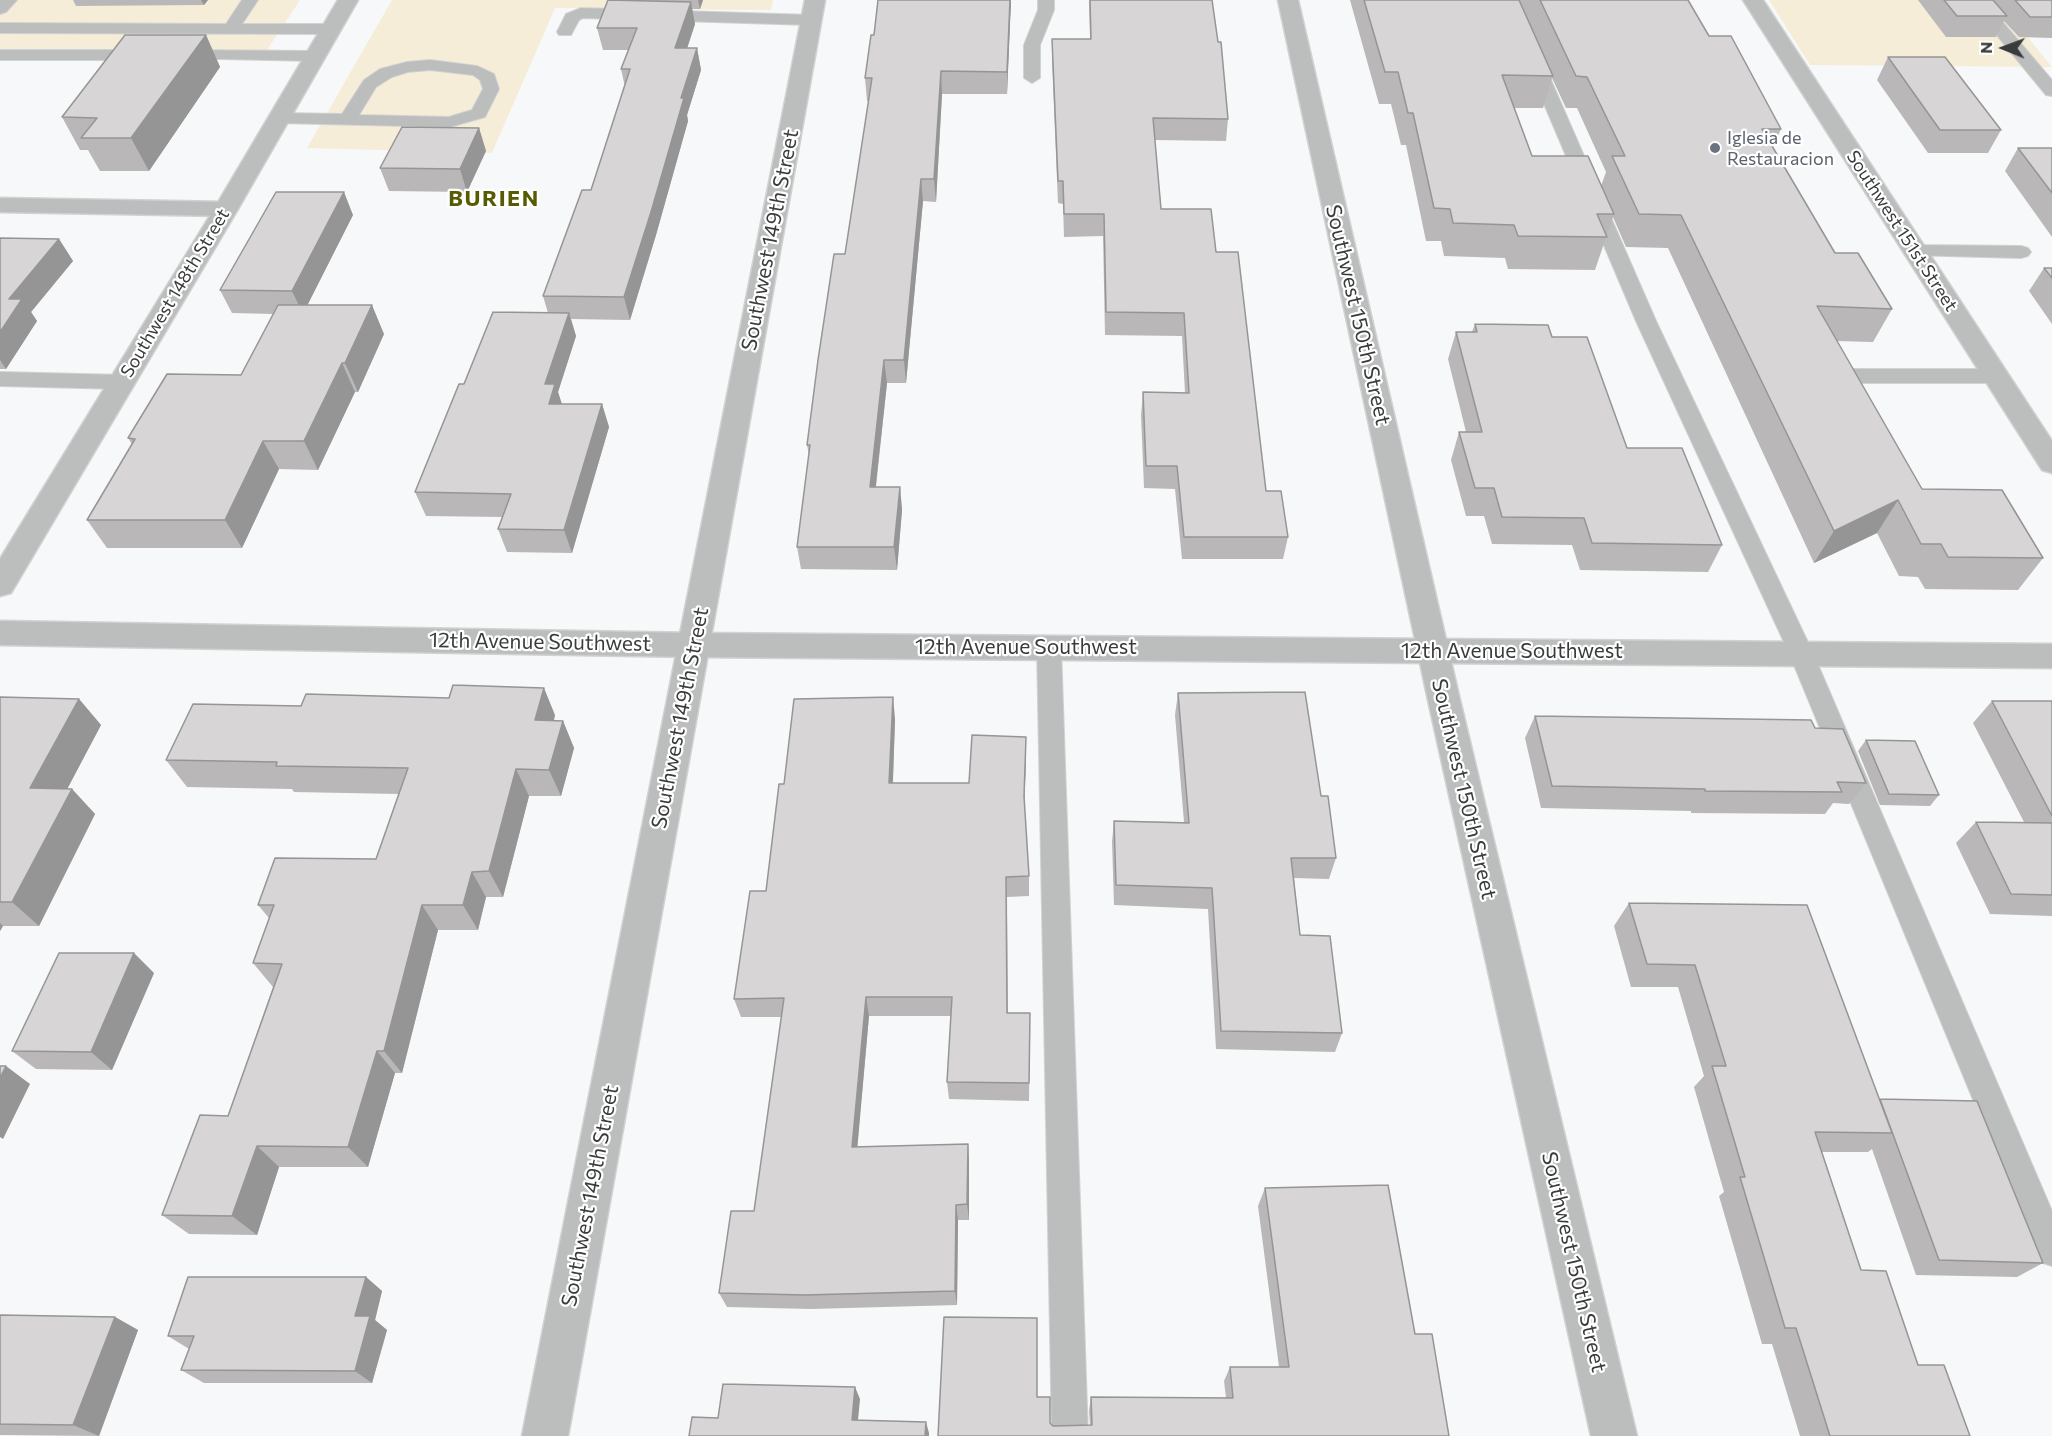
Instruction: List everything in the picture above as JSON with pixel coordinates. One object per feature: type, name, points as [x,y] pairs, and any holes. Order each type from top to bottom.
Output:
[{"type":"street","name":"Southwest 148th Street","points":[[0,585],[226,209],[348,0]]},
{"type":"street","name":"Southwest 150th Street","points":[[1288,0],[1433,651],[1614,1436]]},
{"type":"street","name":"Southwest 151st Street","points":[[1753,0],[2052,463]]},
{"type":"street","name":"Southwest 149th Street","points":[[545,1436],[813,10]]},
{"type":"street","points":[[0,205],[226,209]]},
{"type":"street","name":"12th Avenue Southwest","points":[[0,633],[694,645],[2052,656]]},
{"type":"lane","points":[[0,9],[9,0]]},
{"type":"lane","points":[[231,29],[250,0]]},
{"type":"lane","points":[[1032,78],[1032,45],[1046,10],[1046,0]]},
{"type":"lane","points":[[1508,0],[1646,321],[1801,653],[2052,1250]]},
{"type":"lane","points":[[1976,0],[2052,91]]},
{"type":"lane","points":[[565,32],[572,17],[581,13],[813,10]]},
{"type":"lane","points":[[0,28],[331,29]]},
{"type":"lane","points":[[0,55],[315,56]]},
{"type":"lane","points":[[279,118],[450,122],[479,113],[491,89],[488,78],[477,71],[430,65],[407,67],[386,73],[370,84],[348,119]]},
{"type":"lane","points":[[1915,251],[2021,252]]},
{"type":"lane","points":[[1838,376],[1996,376]]},
{"type":"lane","points":[[0,379],[122,382]]},
{"type":"lane","points":[[1049,647],[1070,1436]]},
{"type":"shaded area","points":[[0,0],[300,0],[267,50],[0,50]]},
{"type":"shaded area","points":[[392,0],[773,0],[771,10],[555,8],[492,153],[307,148]]},
{"type":"shaded area","points":[[1769,0],[2052,0],[2021,29],[2052,67],[1810,65]]},
{"type":"building","points":[[608,0],[691,2],[675,48],[697,48],[681,98],[684,98],[651,212],[624,297],[543,296],[582,190],[591,190],[630,69],[621,69],[637,28],[597,28]]},
{"type":"building","points":[[878,0],[1010,0],[1007,72],[941,71],[934,179],[921,179],[904,360],[884,360],[870,487],[900,487],[894,547],[797,547],[818,360],[834,254],[845,254],[872,78],[865,78],[871,35],[874,35]]},
{"type":"building","points":[[1090,0],[1212,0],[1218,42],[1221,42],[1228,119],[1153,118],[1161,209],[1211,209],[1216,252],[1238,252],[1266,491],[1281,491],[1288,537],[1184,537],[1177,466],[1146,466],[1143,392],[1189,393],[1184,313],[1106,312],[1104,214],[1064,214],[1063,181],[1058,181],[1052,39],[1091,39]]},
{"type":"building","points":[[1364,0],[1519,0],[1553,76],[1502,75],[1532,156],[1588,156],[1614,214],[1597,214],[1607,237],[1518,236],[1514,225],[1453,223],[1450,209],[1434,208],[1413,113],[1408,113],[1398,72],[1385,72]]},
{"type":"building","points":[[1540,0],[1688,0],[1709,36],[1731,36],[1781,129],[1762,129],[1835,253],[1858,253],[1892,309],[1817,306],[1922,489],[2002,490],[2043,558],[1948,557],[1941,544],[1921,544],[1898,500],[1834,531],[1681,215],[1639,214],[1612,156],[1625,156],[1587,77],[1576,76]]},
{"type":"building","points":[[1944,0],[1993,0],[2007,16],[1957,16]]},
{"type":"building","points":[[2015,0],[2052,0],[2052,17],[2030,17]]},
{"type":"building","points":[[125,35],[206,35],[131,138],[81,138],[97,118],[62,117]]},
{"type":"building","points":[[1888,57],[1945,57],[2001,130],[1940,130]]},
{"type":"building","points":[[402,127],[479,128],[460,169],[380,168]]},
{"type":"building","points":[[2018,148],[2052,148],[2052,193]]},
{"type":"building","points":[[276,192],[344,192],[292,291],[220,290]]},
{"type":"building","points":[[0,238],[59,239],[9,299],[22,299],[0,332]]},
{"type":"building","points":[[2044,268],[2052,268],[2052,278]]},
{"type":"building","points":[[278,305],[372,305],[304,441],[263,441],[225,520],[87,520],[135,439],[128,438],[167,374],[241,375]]},
{"type":"building","points":[[493,312],[569,313],[545,384],[555,384],[549,404],[602,404],[564,530],[498,529],[511,494],[415,492],[459,384],[464,384]]},
{"type":"building","points":[[1475,324],[1548,325],[1552,337],[1587,337],[1627,448],[1682,448],[1722,545],[1592,543],[1584,518],[1502,517],[1494,488],[1475,488],[1459,432],[1482,432],[1456,332],[1477,332]]},
{"type":"building","points":[[453,685],[544,688],[535,720],[563,721],[549,770],[516,769],[489,871],[472,872],[463,905],[422,905],[384,1051],[377,1051],[348,1147],[257,1146],[232,1216],[162,1215],[200,1115],[228,1116],[282,964],[253,963],[274,905],[258,905],[275,858],[376,859],[408,768],[276,766],[277,762],[166,760],[193,704],[301,706],[306,694],[449,698]]},
{"type":"building","points":[[1305,692],[1321,796],[1328,796],[1336,858],[1291,858],[1300,935],[1330,936],[1342,1033],[1221,1031],[1212,888],[1116,885],[1114,821],[1189,823],[1178,693]]},
{"type":"building","points":[[0,697],[79,699],[30,788],[72,789],[12,902],[0,902]]},
{"type":"building","points":[[893,697],[889,783],[969,783],[972,735],[1026,737],[1024,796],[1029,876],[1006,877],[1007,1013],[1030,1013],[1029,1083],[947,1082],[952,997],[866,997],[852,1147],[968,1144],[967,1204],[956,1205],[955,1291],[805,1295],[719,1293],[731,1211],[754,1211],[784,998],[734,999],[750,891],[766,891],[779,784],[784,784],[794,699]]},
{"type":"building","points":[[1992,701],[2052,701],[2052,816]]},
{"type":"building","points":[[1535,716],[1811,720],[1815,728],[1843,729],[1866,783],[1837,782],[1842,792],[1705,791],[1705,789],[1552,786]]},
{"type":"building","points":[[1866,740],[1915,741],[1939,795],[1889,794]]},
{"type":"building","points":[[1976,822],[2052,823],[2052,895],[2011,894]]},
{"type":"building","points":[[1629,903],[1807,905],[1892,1133],[1815,1132],[1861,1270],[1886,1271],[1918,1365],[1944,1365],[1970,1436],[1830,1436],[1796,1328],[1785,1328],[1740,1177],[1745,1177],[1712,1066],[1726,1066],[1695,965],[1647,964]]},
{"type":"building","points":[[59,953],[134,953],[91,1052],[12,1051]]},
{"type":"building","points":[[0,1066],[6,1066],[0,1078]]},
{"type":"building","points":[[1880,1099],[1977,1101],[2043,1263],[1939,1260]]},
{"type":"building","points":[[1388,1185],[1415,1334],[1432,1334],[1449,1436],[938,1436],[944,1317],[1037,1318],[1037,1397],[1050,1397],[1050,1423],[1053,1426],[1092,1425],[1091,1397],[1233,1398],[1230,1367],[1289,1367],[1265,1188]]},
{"type":"building","points":[[188,1277],[366,1277],[355,1316],[370,1316],[355,1371],[181,1370],[194,1336],[168,1336]]},
{"type":"building","points":[[0,1315],[115,1317],[73,1425],[0,1424]]},
{"type":"building","points":[[723,1384],[855,1387],[852,1420],[926,1422],[925,1436],[689,1436],[692,1417],[718,1418]]},
{"type":"place","name":"Iglesia de Restauracion","points":[[1715,148]]},
{"type":"district","name":"BURIEN","points":[[494,199]]}]
